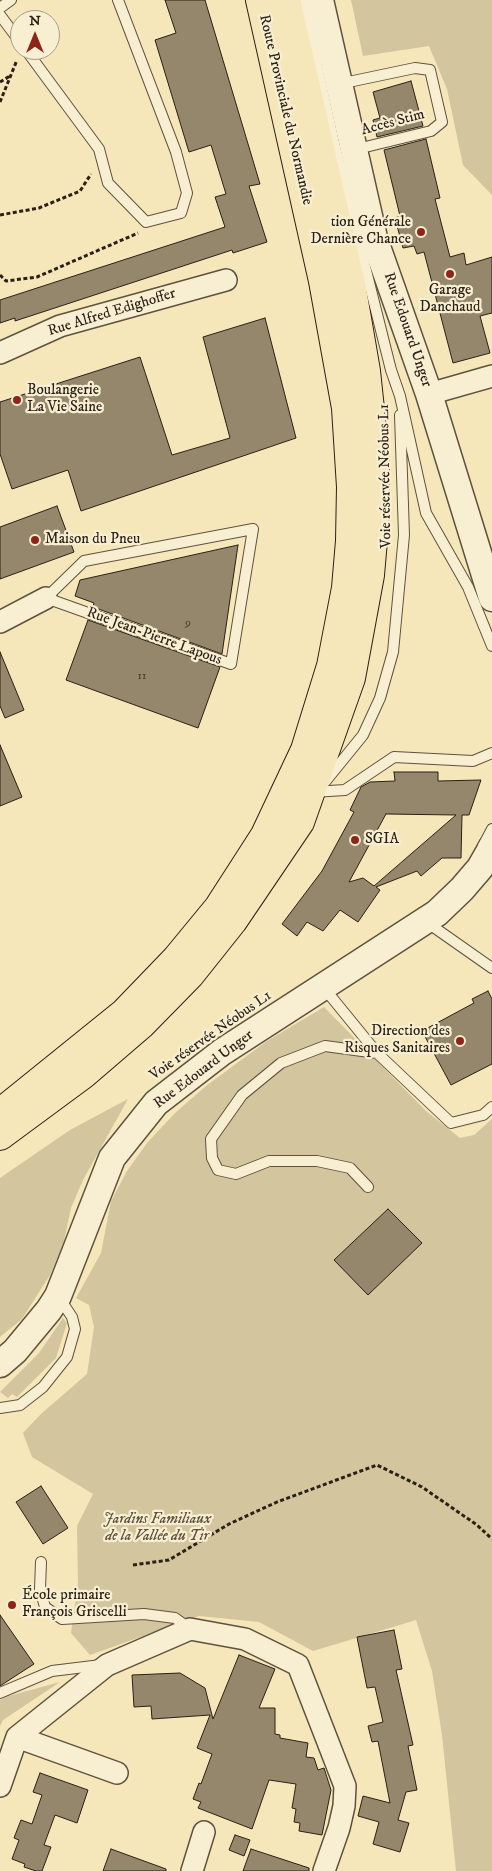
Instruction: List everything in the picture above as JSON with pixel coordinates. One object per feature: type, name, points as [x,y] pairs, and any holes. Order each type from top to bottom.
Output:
[{"type":"highway","points":[[255,0],[266,30]]},
{"type":"highway","name":"Route Provinciale du Normandie","points":[[0,1113],[124,1013],[176,959],[218,908],[264,835],[305,750],[331,666],[346,588],[350,541],[352,487],[346,408],[323,281],[260,0]]},
{"type":"highway","name":"Route Provinciale du Normandie","points":[[0,1136],[84,1074],[141,1025],[190,975],[233,921],[300,822],[314,792],[351,678],[370,575],[375,517],[375,457],[366,371],[351,284],[286,0]]},
{"type":"street","name":"Rue Edouard Unger","points":[[320,0],[374,238],[429,394],[492,598]]},
{"type":"street","name":"Rue Alfred Edighoffer","points":[[0,353],[60,326],[226,280]]},
{"type":"street","points":[[429,394],[492,376]]},
{"type":"street","name":"Rue Jean-Pierre Lapous","points":[[0,622],[46,598]]},
{"type":"street","name":"Rue Edouard Unger","points":[[0,1364],[15,1351],[49,1310],[58,1296],[112,1158],[156,1103],[222,1052],[437,912],[462,889],[480,868],[492,847]]},
{"type":"street","points":[[0,1786],[18,1737],[110,1664],[190,1629],[246,1639],[298,1665],[345,1786],[344,1806],[339,1828],[324,1871]]},
{"type":"street","points":[[18,1737],[117,1773]]},
{"type":"street","points":[[192,1871],[204,1832]]},
{"type":"lane","points":[[0,8],[11,0]]},
{"type":"lane","points":[[33,60],[99,149],[108,183],[146,222],[180,214],[187,193],[176,152],[118,0]]},
{"type":"lane","points":[[305,0],[317,66],[342,174],[391,370],[400,396]]},
{"type":"lane","points":[[0,14],[10,28]]},
{"type":"lane","name":"Accès Stim","points":[[338,84],[415,68],[430,70],[442,122],[431,131],[353,150]]},
{"type":"lane","name":"Voie réservée Néobus L1","points":[[314,792],[363,735],[380,698],[393,652],[404,534],[400,396]]},
{"type":"lane","name":"Voie réservée Néobus L1","points":[[400,396],[426,514],[468,587],[492,646]]},
{"type":"lane","name":"Rue Jean-Pierre Lapous","points":[[253,529],[232,664],[46,598],[84,561],[253,529]]},
{"type":"lane","points":[[314,792],[345,790],[394,757],[473,761],[492,753]]},
{"type":"lane","name":"Voie réservée Néobus L1","points":[[0,1352],[22,1330],[46,1299],[57,1277],[75,1224],[100,1165],[125,1128],[159,1089],[254,1021],[350,962],[436,903],[466,873],[492,829]]},
{"type":"lane","points":[[425,920],[492,968]]},
{"type":"lane","points":[[323,987],[377,1053],[451,1123],[483,1115],[492,1107]]},
{"type":"lane","points":[[368,1187],[350,1168],[317,1161],[269,1161],[236,1174],[218,1170],[212,1158],[211,1139],[242,1095],[281,1062],[325,1046],[377,1053]]},
{"type":"lane","points":[[0,1408],[20,1405],[43,1387],[67,1357],[74,1329],[72,1317],[58,1296]]},
{"type":"lane","points":[[41,1562],[40,1589],[45,1607],[62,1619],[144,1614],[175,1618],[190,1629]]},
{"type":"lane","points":[[0,1693],[52,1671],[110,1664]]},
{"type":"path","points":[[0,102],[17,60]]},
{"type":"path","points":[[0,82],[10,76]]},
{"type":"path","points":[[0,215],[39,208],[80,190],[98,164],[99,149]]},
{"type":"path","points":[[0,275],[6,281],[37,277],[138,233],[146,222]]},
{"type":"path","points":[[133,1565],[169,1560],[229,1524],[277,1502],[377,1465],[422,1487],[477,1525],[492,1539]]},
{"type":"green space","points":[[351,0],[492,0],[492,195],[463,165],[447,89],[429,46],[363,56]]},
{"type":"green space","name":"Jardins Familiaux de la Vallée du Tir","points":[[324,1007],[426,1111],[460,1138],[474,1135],[492,1119],[492,1871],[456,1871],[442,1735],[432,1671],[416,1620],[313,1651],[259,1622],[199,1616],[90,1655],[71,1633],[78,1583],[77,1526],[93,1494],[32,1457],[23,1433],[41,1414],[87,1374],[94,1327],[89,1305],[76,1298],[101,1253],[111,1201],[127,1171],[147,1143],[175,1113],[206,1086],[267,1041]]},
{"type":"green space","points":[[128,1099],[83,1180],[71,1208],[64,1241],[50,1275],[22,1319],[0,1337],[0,1178],[70,1130]]},
{"type":"green space","points":[[63,1318],[67,1323],[56,1358],[17,1397],[12,1394],[8,1398],[0,1392],[39,1353]]},
{"type":"green space","points":[[60,1682],[3,1720],[0,1726],[0,1700]]},
{"type":"building","points":[[165,0],[205,0],[260,184],[249,186],[267,242],[233,253],[232,250],[15,321],[15,318],[0,323],[0,300],[225,227],[215,197],[226,194],[211,145],[189,152],[155,40],[176,33]]},
{"type":"building","points":[[411,81],[423,126],[377,137],[373,120],[380,118],[373,92]]},
{"type":"building","points":[[426,139],[440,198],[435,199],[450,257],[464,253],[466,265],[492,257],[492,313],[480,316],[490,353],[453,363],[424,252],[417,254],[414,246],[403,248],[395,218],[400,216],[384,150]]},
{"type":"building","points":[[265,318],[296,438],[81,511],[68,470],[12,489],[0,454],[0,402],[140,357],[172,455],[230,438],[203,337]]},
{"type":"building","name":"Maison du Pneu","points":[[57,506],[74,552],[0,579],[0,527]]},
{"type":"building","points":[[238,545],[222,654],[93,607],[94,603],[75,596],[80,580]]},
{"type":"building","points":[[88,620],[220,667],[198,728],[66,680]]},
{"type":"building","points":[[0,652],[24,710],[5,718],[0,706]]},
{"type":"building","points":[[0,745],[22,797],[0,806]]},
{"type":"building","name":"SGIA","points":[[394,772],[438,772],[438,781],[481,780],[469,815],[462,815],[461,858],[442,858],[421,876],[417,871],[376,887],[380,890],[358,922],[340,910],[323,931],[307,922],[297,936],[282,924],[322,871],[354,812],[350,810],[361,787],[370,782],[395,781]],"holes":[[[386,814],[456,815],[374,886],[363,878],[349,882]]]},
{"type":"building","name":"Direction des Risques Sanitaires","points":[[488,991],[492,999],[492,1064],[451,1085],[422,1031],[474,1003],[472,999]]},
{"type":"building","points":[[388,1209],[422,1243],[368,1295],[334,1260]]},
{"type":"building","name":"École primaire François Griscelli","points":[[41,1486],[68,1528],[43,1544],[16,1502]]},
{"type":"building","name":"École primaire François Griscelli","points":[[0,1615],[34,1664],[0,1686]]},
{"type":"building","points":[[394,1630],[402,1669],[396,1670],[413,1745],[408,1746],[417,1790],[406,1792],[398,1820],[409,1823],[400,1852],[373,1844],[379,1822],[358,1816],[363,1796],[390,1803],[378,1741],[372,1742],[368,1726],[383,1722],[375,1687],[367,1688],[357,1637]]},
{"type":"building","points":[[239,1655],[275,1669],[259,1708],[275,1708],[275,1734],[280,1735],[280,1738],[308,1743],[306,1757],[314,1758],[318,1770],[324,1768],[331,1790],[322,1835],[299,1831],[300,1823],[294,1822],[296,1809],[292,1808],[296,1784],[269,1780],[252,1829],[198,1808],[201,1802],[193,1799],[199,1783],[201,1784],[212,1754],[197,1748],[210,1715],[152,1719],[151,1706],[134,1707],[132,1675],[180,1673],[205,1688],[213,1719]]},
{"type":"building","points":[[40,1773],[88,1790],[77,1823],[55,1815],[44,1845],[51,1847],[42,1871],[36,1871],[24,1867],[25,1864],[12,1859],[19,1840],[14,1838],[21,1820],[32,1824],[42,1795],[33,1792]]},
{"type":"building","points":[[235,1835],[250,1840],[244,1856],[229,1850]]},
{"type":"building","points":[[111,1849],[166,1869],[166,1871],[103,1871]]},
{"type":"building","points":[[251,1849],[309,1868],[309,1871],[243,1871]]},
{"type":"place","name":"tion Générale Dernière Chance","points":[[421,232]]},
{"type":"place","name":"Garage Danchaud","points":[[450,274]]},
{"type":"place","name":"Boulangerie La Vie Saine","points":[[17,400]]},
{"type":"place","name":"Maison du Pneu","points":[[35,540]]},
{"type":"place","name":"SGIA","points":[[355,840]]},
{"type":"place","name":"Direction des Risques Sanitaires","points":[[460,1041]]},
{"type":"place","name":"École primaire François Griscelli","points":[[12,1605]]}]
